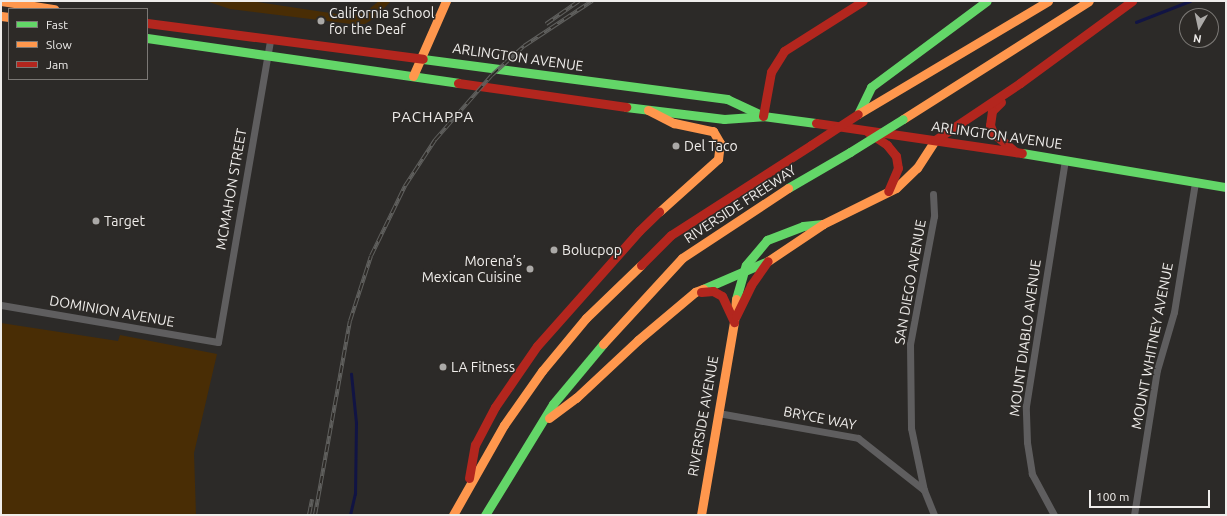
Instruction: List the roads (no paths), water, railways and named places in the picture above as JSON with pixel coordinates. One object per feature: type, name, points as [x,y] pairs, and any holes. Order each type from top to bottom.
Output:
[{"type":"main road","points":[[1,1],[47,8]]},
{"type":"main road","points":[[413,76],[446,1]]},
{"type":"main road","points":[[763,116],[771,72],[784,51],[863,1]]},
{"type":"main road","points":[[858,114],[871,87],[987,1]]},
{"type":"main road","name":"RIVERSIDE FREEWAY","points":[[454,515],[468,486],[504,425],[542,371],[586,318],[671,235],[858,114],[1048,1]]},
{"type":"main road","name":"RIVERSIDE FREEWAY","points":[[485,515],[539,425],[575,377],[682,258],[765,202],[850,152],[1089,1]]},
{"type":"main road","points":[[936,140],[1020,83],[1132,1]]},
{"type":"main road","name":"ARLINGTON AVENUE","points":[[148,23],[727,99],[763,116]]},
{"type":"main road","name":"ARLINGTON AVENUE","points":[[148,38],[648,110],[724,119],[763,116],[1016,152],[1226,187]]},
{"type":"main road","points":[[1016,152],[993,133],[990,125],[992,111],[1020,83]]},
{"type":"main road","points":[[468,486],[475,445],[495,407],[537,346],[639,231],[718,159],[720,143],[713,131],[674,123],[648,110]]},
{"type":"main road","points":[[866,131],[887,145],[896,156],[898,168],[887,192]]},
{"type":"main road","name":"RIVERSIDE AVENUE","points":[[734,322],[745,297],[768,261],[823,224],[887,192],[910,177],[936,140]]},
{"type":"main road","name":"RIVERSIDE AVENUE","points":[[701,515],[734,322],[734,304],[743,274],[755,252],[767,240],[803,226],[823,224]]},
{"type":"main road","points":[[539,425],[576,398],[638,340],[695,292],[743,274],[768,261]]},
{"type":"main road","points":[[695,292],[713,291],[722,296],[734,322]]},
{"type":"street","name":"MCMAHON STREET","points":[[218,342],[270,40]]},
{"type":"street","name":"MOUNT DIABLO AVENUE","points":[[1054,515],[1032,474],[1027,442],[1026,406],[1065,160]]},
{"type":"street","name":"MOUNT WHITNEY AVENUE","points":[[1134,515],[1157,370],[1174,312],[1195,182]]},
{"type":"street","name":"SAN DIEGO AVENUE","points":[[933,194],[934,216],[910,344],[911,428],[924,490],[934,515]]},
{"type":"street","name":"DOMINION AVENUE","points":[[1,305],[218,342]]},
{"type":"street","name":"BRYCE WAY","points":[[718,414],[858,438],[924,490]]},
{"type":"waterway","points":[[1136,22],[1190,1]]},
{"type":"waterway","points":[[350,515],[355,494],[356,423],[351,374]]},
{"type":"railway","points":[[546,24],[579,1]]},
{"type":"railway","points":[[315,515],[350,321],[371,256],[405,186],[435,140],[492,75],[524,46],[592,1]]},
{"type":"railway","points":[[309,515],[312,499]]},
{"type":"place","name":"California School for the Deaf","points":[[321,21]]},
{"type":"place","name":"Del Taco","points":[[676,146]]},
{"type":"place","name":"Target","points":[[96,221]]},
{"type":"place","name":"Bolucpop","points":[[554,250]]},
{"type":"place","name":"Morena’s Mexican Cuisine","points":[[530,269]]},
{"type":"place","name":"LA Fitness","points":[[443,367]]},
{"type":"district","name":"PACHAPPA","points":[[433,117]]}]
